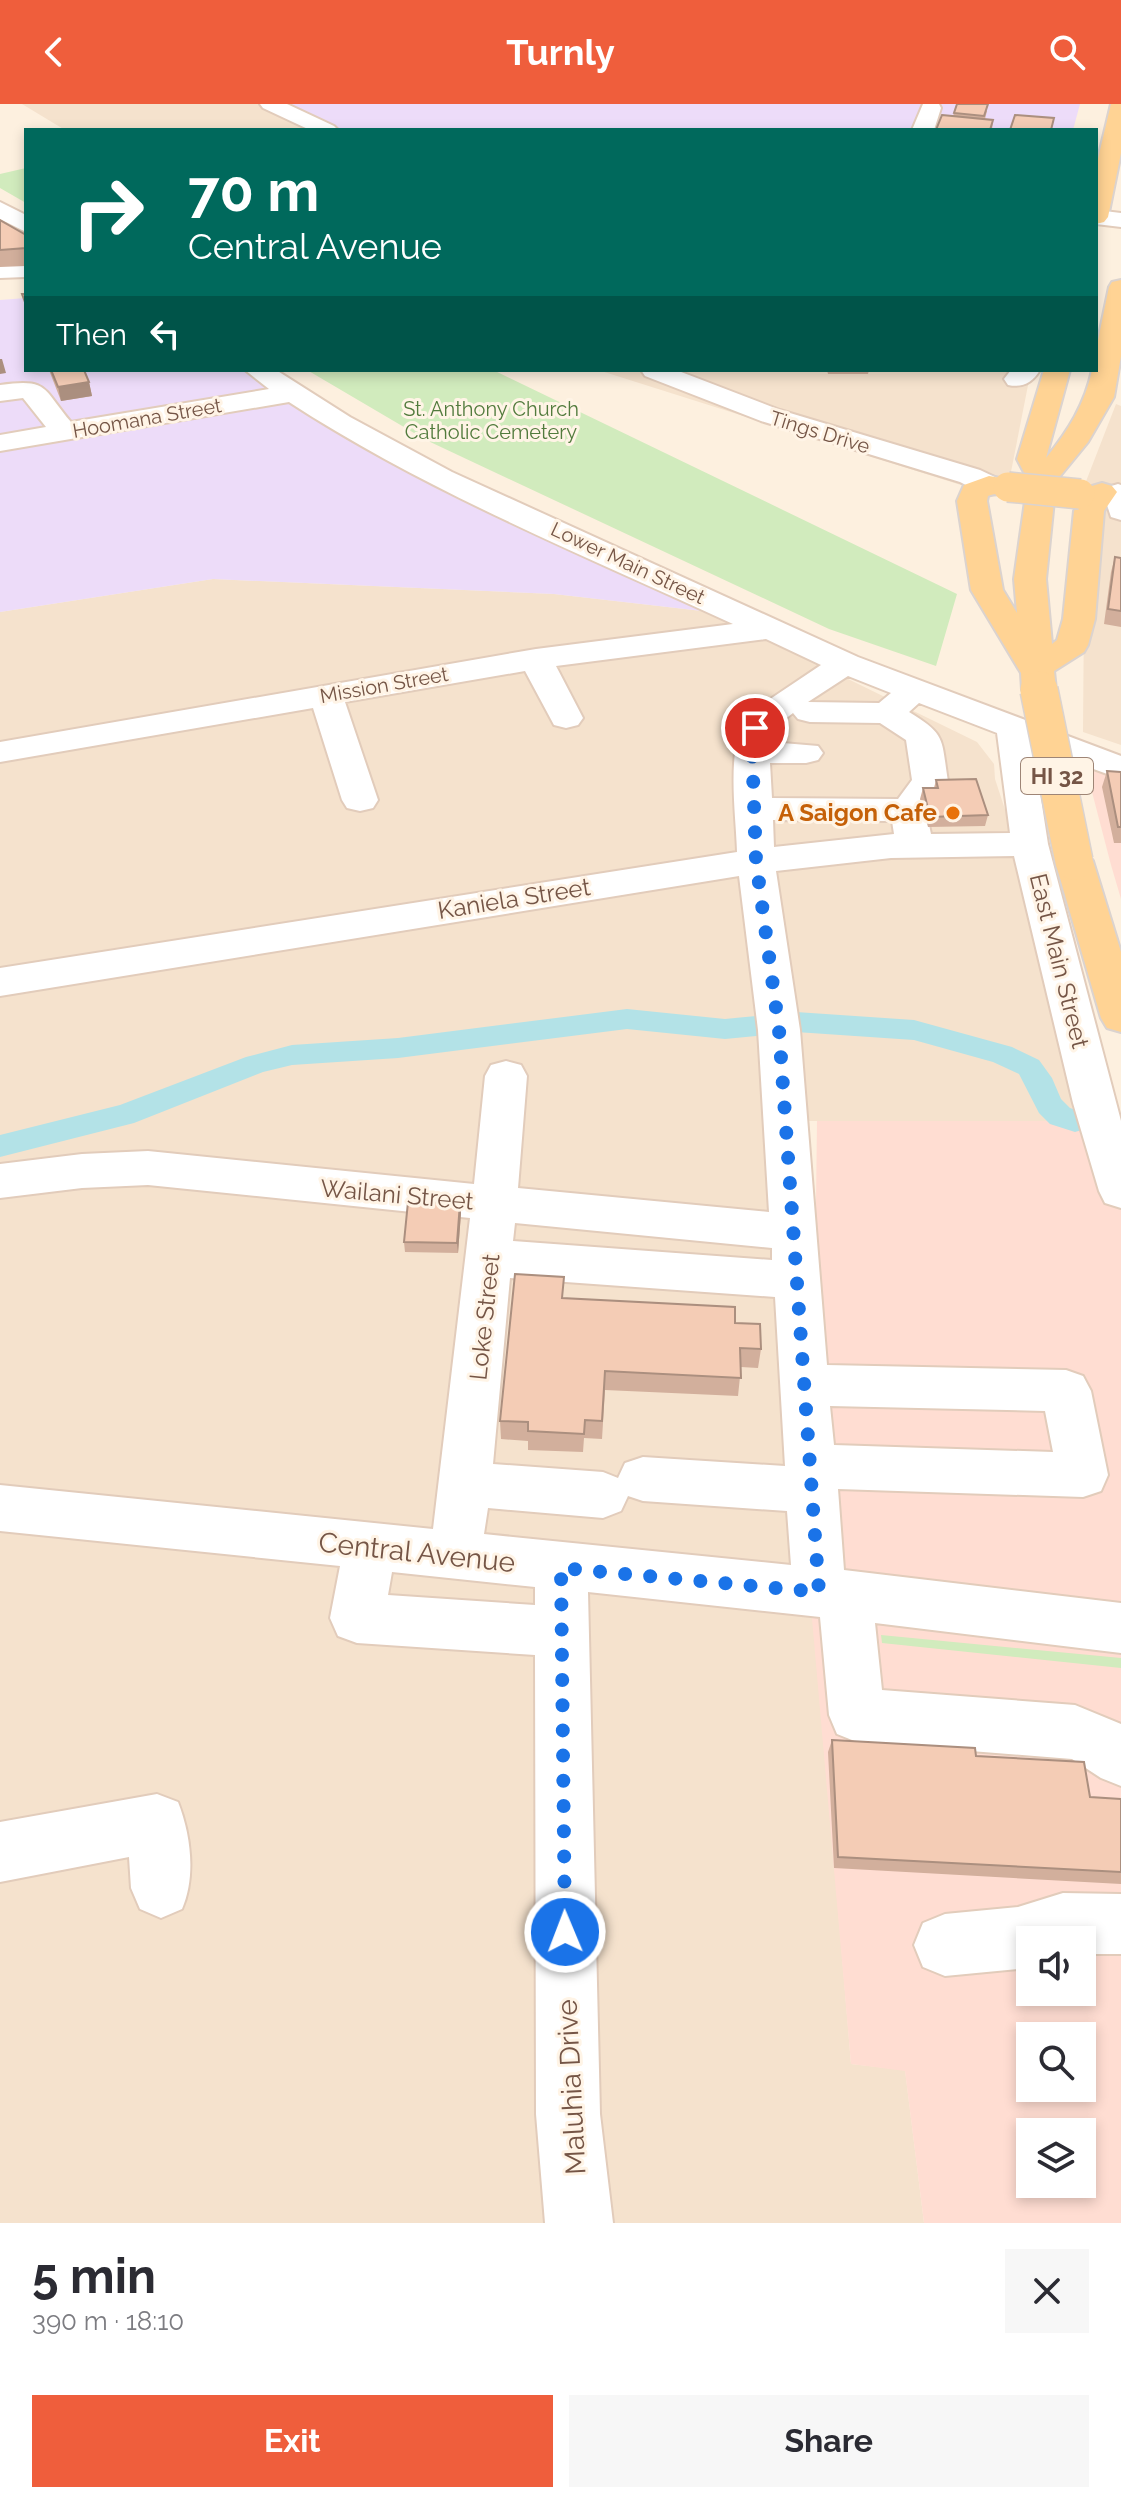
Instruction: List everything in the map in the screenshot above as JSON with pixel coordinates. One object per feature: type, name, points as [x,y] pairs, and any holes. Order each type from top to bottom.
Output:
[{"type":"main road","points":[[1098,208],[1121,104]]},
{"type":"main road","points":[[1042,480],[1093,413],[1104,347],[1121,287]]},
{"type":"main road","name":"HI 32","points":[[1056,372],[1031,459],[1042,480],[1030,579],[1037,680],[1074,861],[1121,1018]]},
{"type":"main road","points":[[998,486],[1111,496],[1089,511],[1079,619],[1072,645],[1037,680],[987,590],[972,495],[977,488],[998,486]]},
{"type":"street","points":[[270,104],[321,128]]},
{"type":"street","points":[[924,128],[931,108]]},
{"type":"street","points":[[0,209],[24,224]]},
{"type":"street","points":[[1098,217],[1121,220]]},
{"type":"street","points":[[0,271],[24,270]]},
{"type":"street","name":"Lower Main Street","points":[[261,372],[340,423],[442,478],[846,664],[1121,768]]},
{"type":"street","name":"Tings Drive","points":[[659,372],[776,419],[998,486]]},
{"type":"street","points":[[0,393],[29,389],[43,401],[52,419],[65,432]]},
{"type":"street","name":"Hoomana Street","points":[[0,443],[294,393]]},
{"type":"street","name":"Mission Street","points":[[0,752],[536,659],[771,629]]},
{"type":"street","points":[[536,659],[566,718]]},
{"type":"street","points":[[846,664],[814,682],[760,721],[755,728],[752,752],[756,861],[778,1023],[812,1478],[857,1715],[1075,1732],[1100,1743],[1121,1758]]},
{"type":"street","points":[[887,713],[915,690]]},
{"type":"street","points":[[326,695],[360,800]]},
{"type":"street","points":[[755,809],[912,828],[930,781],[923,735],[887,713],[810,712]]},
{"type":"street","name":"East Main Street","points":[[1013,727],[1030,844],[1094,1103],[1121,1191]]},
{"type":"street","points":[[752,752],[806,753]]},
{"type":"street","name":"Kaniela Street","points":[[0,982],[756,861],[912,828],[1030,844]]},
{"type":"street","name":"Loke Street","points":[[455,1557],[492,1258],[506,1076]]},
{"type":"street","name":"Wailani Street","points":[[0,1181],[82,1171],[148,1168],[795,1232]]},
{"type":"street","points":[[492,1258],[799,1280]]},
{"type":"street","points":[[466,1484],[623,1487],[812,1478],[1083,1475],[1066,1391],[806,1385]]},
{"type":"street","name":"Central Avenue","points":[[0,1508],[832,1594],[1121,1628]]},
{"type":"street","points":[[370,1547],[357,1618],[562,1632]]},
{"type":"street","name":"Maluhia Drive","points":[[561,1568],[568,2114],[579,2223]]},
{"type":"street","points":[[0,1852],[157,1823],[161,1888]]},
{"type":"street","points":[[945,1945],[1018,1938],[1063,1923],[1121,1924]]},
{"type":"shaded area","points":[[22,104],[270,104],[323,128],[62,128]]},
{"type":"shaded area","points":[[270,104],[1080,104],[1074,128],[324,128]]},
{"type":"shaded area","points":[[24,298],[24,372],[256,372],[711,612],[554,594],[213,579],[0,612],[0,300]]},
{"type":"shaded area","points":[[604,372],[1031,372],[1009,482],[983,492]]},
{"type":"shaded area","points":[[1116,404],[1121,406],[1121,745],[1083,732],[1085,484]]},
{"type":"shaded area","points":[[213,579],[554,594],[711,612],[977,742],[994,764],[995,779],[1107,1121],[773,1121],[851,2064],[905,2070],[924,2223],[0,2223],[0,612]]},
{"type":"shaded area","points":[[1086,769],[1121,778],[1121,899],[1111,865]]},
{"type":"shaded area","points":[[817,1121],[1107,1121],[1121,1156],[1121,2223],[924,2223],[905,2071],[851,2064],[811,1607]]},
{"type":"green space","points":[[24,168],[24,202],[0,188],[0,174]]},
{"type":"green space","name":"St. Anthony Church Catholic Cemetery","points":[[310,372],[497,372],[957,594],[936,666],[829,629],[426,440]]},
{"type":"green space","points":[[881,1635],[1121,1658],[1121,1668],[882,1643]]},
{"type":"building","points":[[957,104],[988,104],[984,116],[954,113]]},
{"type":"building","points":[[942,115],[993,120],[991,128],[937,128]]},
{"type":"building","points":[[1015,115],[1054,118],[1052,128],[1011,128]]},
{"type":"building","points":[[0,220],[24,234],[24,248],[0,250]]},
{"type":"building","points":[[52,372],[85,372],[89,382],[58,387]]},
{"type":"building","points":[[1115,557],[1121,558],[1121,611],[1108,609]]},
{"type":"building","points":[[1107,771],[1121,772],[1121,827],[1118,827]]},
{"type":"building","name":"A Saigon Cafe","points":[[976,779],[988,815],[930,817],[923,788],[938,788],[936,780]]},
{"type":"building","points":[[408,1202],[460,1203],[457,1243],[404,1242]]},
{"type":"building","points":[[515,1274],[564,1277],[562,1298],[735,1307],[735,1323],[760,1324],[761,1349],[740,1348],[741,1378],[605,1371],[602,1421],[585,1420],[584,1434],[528,1431],[528,1422],[500,1421]]},
{"type":"building","points":[[832,1740],[975,1748],[976,1756],[1084,1762],[1090,1797],[1121,1799],[1121,1872],[838,1857]]},
{"type":"waterway","points":[[0,1146],[124,1115],[256,1064],[292,1055],[398,1048],[627,1019],[725,1029],[796,1022],[914,1030],[1002,1054],[1029,1067],[1038,1078],[1049,1105],[1060,1116],[1075,1121]]},
{"type":"place","name":"A Saigon Cafe","points":[[953,813]]},
{"type":"route","points":[[565,1932],[561,1568],[819,1592],[779,1030],[756,861],[752,746],[755,728]]}]
